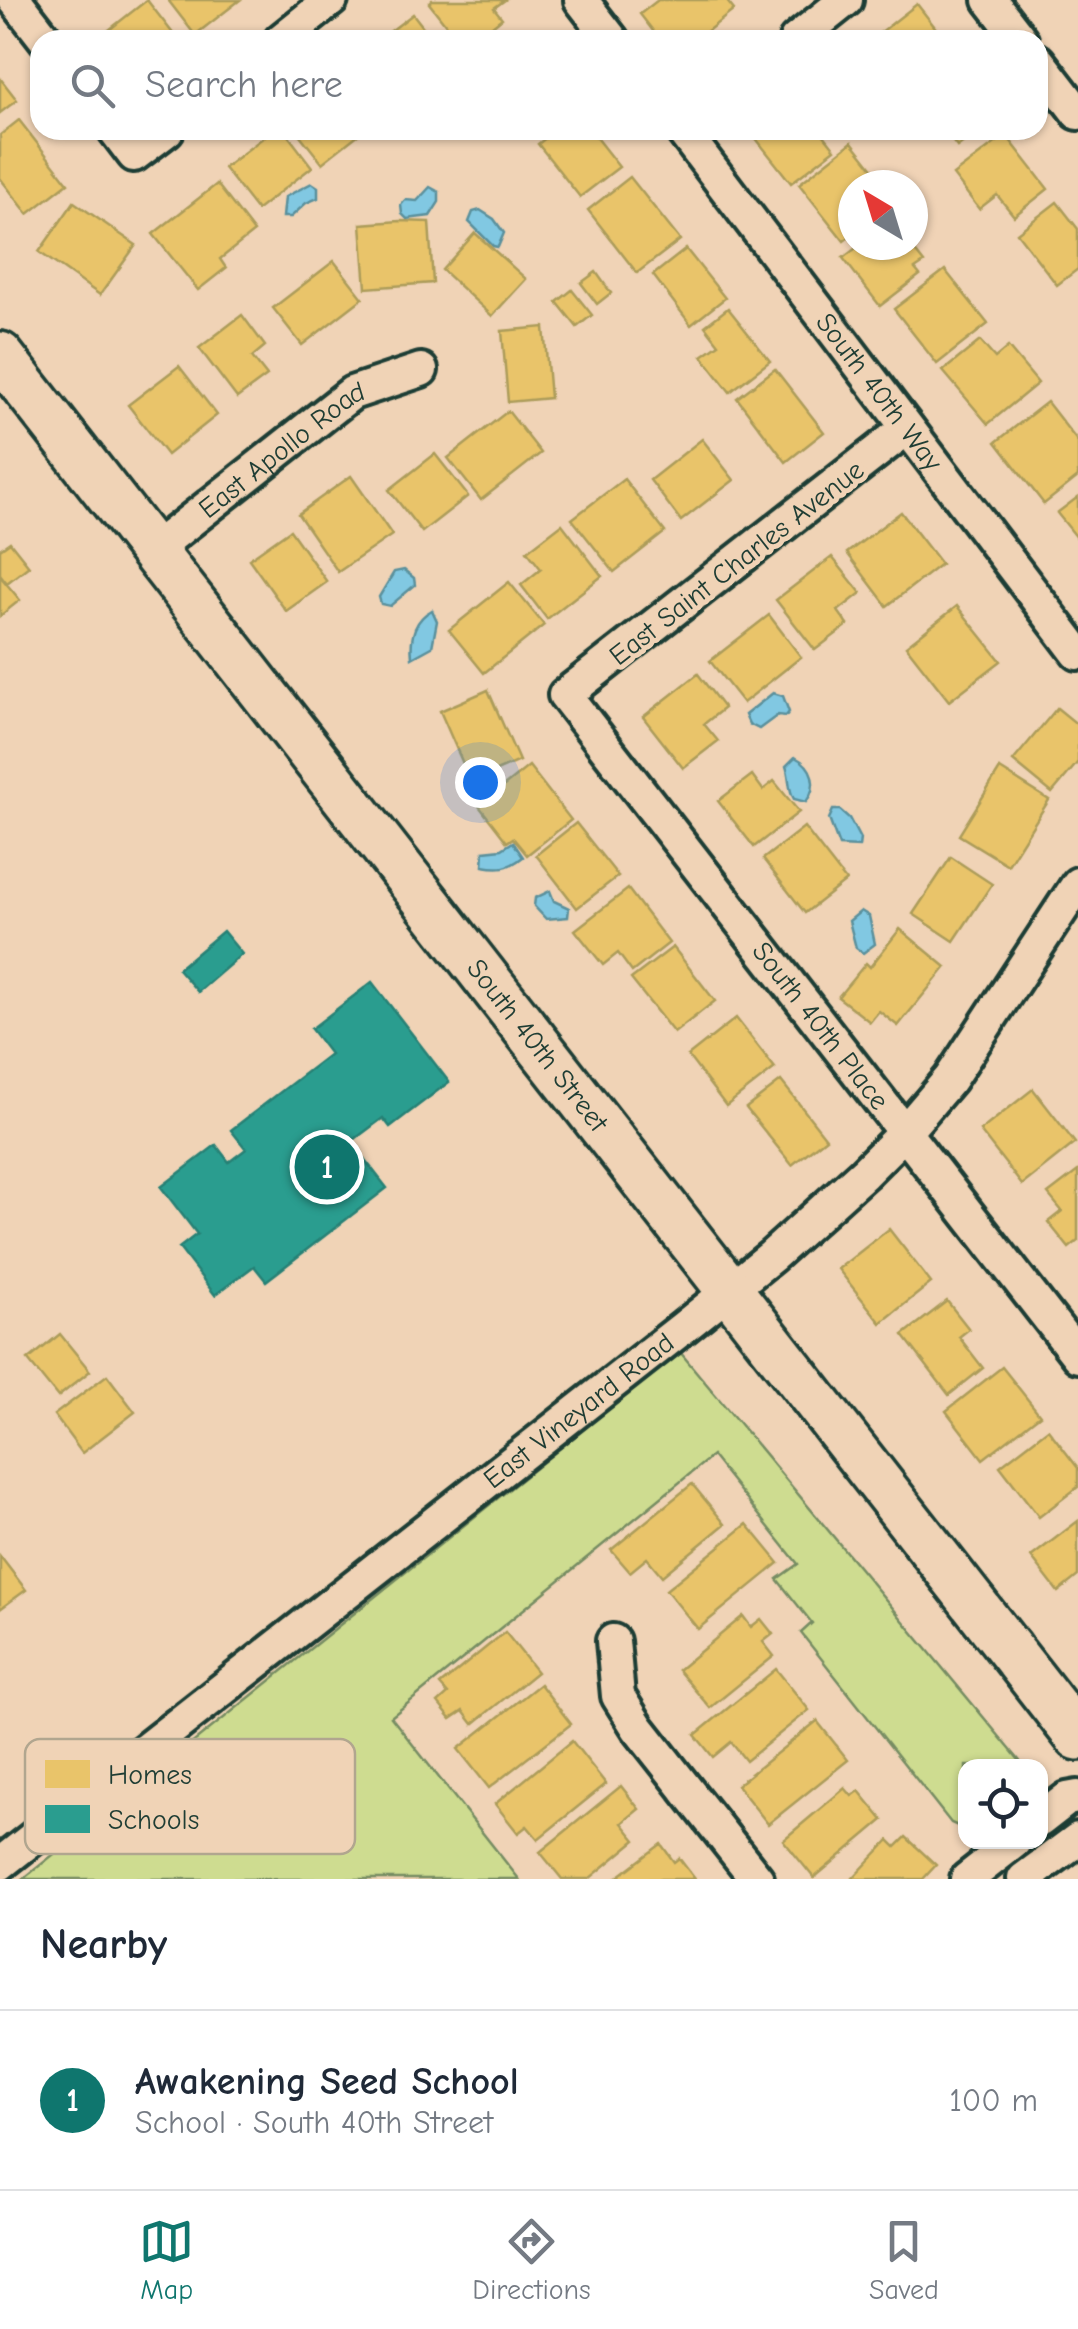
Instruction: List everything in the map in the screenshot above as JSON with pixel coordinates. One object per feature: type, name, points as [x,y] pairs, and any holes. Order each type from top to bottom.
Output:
[{"type":"main road","name":"South 40th Street","points":[[5,372],[152,551],[1078,1736]]},
{"type":"street","points":[[15,0],[38,30]]},
{"type":"street","points":[[294,30],[331,0]]},
{"type":"street","points":[[581,0],[604,30]]},
{"type":"street","points":[[808,30],[846,0]]},
{"type":"street","points":[[990,0],[1013,30]]},
{"type":"street","points":[[1048,74],[1078,113]]},
{"type":"street","name":"South 40th Way","points":[[691,140],[1078,653]]},
{"type":"street","name":"East Apollo Road","points":[[152,551],[352,393],[420,370]]},
{"type":"street","name":"East Saint Charles Avenue","points":[[565,696],[907,428]]},
{"type":"street","name":"South 40th Place","points":[[565,696],[1078,1356]]},
{"type":"street","name":"East Vineyard Road","points":[[159,1739],[730,1290],[851,1185],[950,1080],[1078,884]]},
{"type":"street","points":[[613,1640],[618,1696],[638,1728],[758,1879]]},
{"type":"street","points":[[1048,1814],[1067,1799],[1078,1796]]},
{"type":"street","points":[[1024,1879],[1078,1839]]},
{"type":"street","name":"East Vineyard Road","points":[[0,1864],[25,1844]]},
{"type":"street","points":[[983,1874],[1007,1849]]},
{"type":"green space","points":[[680,1352],[1018,1759],[958,1759],[958,1826],[951,1823],[801,1633],[812,1623],[777,1579],[798,1564],[712,1456],[391,1717],[519,1879],[23,1879],[54,1854],[355,1854],[355,1739],[198,1739]]},
{"type":"water","points":[[312,183],[318,187],[318,198],[291,217],[283,217],[285,197]]},
{"type":"water","points":[[430,187],[439,192],[439,202],[430,216],[407,219],[401,205],[405,200],[417,201]]},
{"type":"water","points":[[480,210],[494,219],[504,233],[498,247],[469,222],[473,212]]},
{"type":"water","points":[[404,570],[414,578],[415,585],[390,606],[381,604],[379,597],[394,572]]},
{"type":"water","points":[[432,610],[437,621],[432,647],[412,658],[414,631]]},
{"type":"water","points":[[773,693],[783,696],[789,712],[786,716],[778,715],[759,729],[749,724],[745,715]]},
{"type":"water","points":[[795,757],[812,776],[806,802],[794,799],[791,792],[786,766]]},
{"type":"water","points":[[833,810],[840,810],[849,818],[860,839],[859,847],[839,846],[829,819]]},
{"type":"water","points":[[513,842],[523,857],[503,867],[483,866],[484,851],[502,849]]},
{"type":"water","points":[[550,891],[554,901],[569,908],[568,917],[546,919],[534,906],[535,898]]},
{"type":"water","points":[[861,911],[869,916],[875,944],[863,953],[856,948],[849,921]]},
{"type":"building: Homes","points":[[147,0],[170,30],[109,30]]},
{"type":"building: Homes","points":[[168,0],[240,0],[201,30],[191,30]]},
{"type":"building: Homes","points":[[505,0],[494,8],[502,18],[487,30],[450,30],[429,3]]},
{"type":"building: Homes","points":[[658,0],[726,0],[734,10],[709,30],[652,30],[640,14]]},
{"type":"building: Homes","points":[[917,4],[937,30],[884,30]]},
{"type":"building: Homes","points":[[413,14],[425,30],[392,30]]},
{"type":"building: Homes","points":[[0,78],[17,100],[0,113]]},
{"type":"building: Homes","points":[[19,120],[30,140],[35,140],[68,183],[28,214],[0,178],[0,135]]},
{"type":"building: Homes","points":[[260,140],[292,140],[312,167],[257,210],[224,168]]},
{"type":"building: Homes","points":[[304,140],[351,140],[322,163]]},
{"type":"building: Homes","points":[[543,140],[598,140],[619,167],[580,197],[538,144]]},
{"type":"building: Homes","points":[[757,140],[828,140],[835,149],[791,183]]},
{"type":"building: Homes","points":[[999,140],[1010,140],[1048,189],[1014,216],[997,195],[979,209],[953,175]]},
{"type":"building: Homes","points":[[852,142],[874,170],[838,170],[838,233],[799,184]]},
{"type":"building: Homes","points":[[630,177],[680,240],[637,273],[588,210]]},
{"type":"building: Homes","points":[[217,184],[254,232],[220,259],[226,268],[198,290],[153,234]]},
{"type":"building: Homes","points":[[74,202],[136,245],[100,295],[39,252]]},
{"type":"building: Homes","points":[[1057,202],[1078,229],[1078,269],[1057,285],[1017,233]]},
{"type":"building: Homes","points":[[429,222],[433,283],[366,288],[361,224]]},
{"type":"building: Homes","points":[[475,233],[526,279],[492,316],[442,270]]},
{"type":"building: Homes","points":[[686,249],[725,298],[691,325],[653,275]]},
{"type":"building: Homes","points":[[845,260],[922,260],[924,263],[915,269],[920,275],[880,306]]},
{"type":"building: Homes","points":[[334,261],[363,298],[302,345],[273,308]]},
{"type":"building: Homes","points":[[945,270],[988,324],[937,364],[894,309]]},
{"type":"building: Homes","points":[[596,272],[611,293],[597,304],[581,283]]},
{"type":"building: Homes","points":[[572,290],[592,315],[577,327],[557,302]]},
{"type":"building: Homes","points":[[728,308],[770,361],[730,392],[702,356],[719,344],[705,326]]},
{"type":"building: Homes","points":[[242,315],[265,346],[252,357],[267,376],[237,398],[199,348]]},
{"type":"building: Homes","points":[[544,327],[550,398],[508,402],[502,331]]},
{"type":"building: Homes","points":[[980,341],[995,358],[1008,347],[1038,383],[988,424],[943,371]]},
{"type":"building: Homes","points":[[179,366],[217,415],[167,455],[128,405]]},
{"type":"building: Homes","points":[[775,369],[824,432],[786,462],[737,398]]},
{"type":"building: Homes","points":[[1047,402],[1078,442],[1078,477],[1044,504],[996,442]]},
{"type":"building: Homes","points":[[508,411],[541,453],[481,500],[448,458]]},
{"type":"building: Homes","points":[[702,439],[734,480],[681,521],[650,480]]},
{"type":"building: Homes","points":[[435,454],[468,496],[422,532],[389,490]]},
{"type":"building: Homes","points":[[351,476],[392,535],[338,572],[298,514]]},
{"type":"building: Homes","points":[[624,479],[665,532],[614,572],[572,519]]},
{"type":"building: Homes","points":[[1078,497],[1078,539],[1057,513]]},
{"type":"building: Homes","points":[[901,512],[941,564],[887,606],[847,553]]},
{"type":"building: Homes","points":[[562,524],[602,576],[547,619],[521,585],[541,569],[527,551]]},
{"type":"building: Homes","points":[[290,530],[327,582],[286,611],[249,559]]},
{"type":"building: Homes","points":[[10,542],[29,566],[7,583],[0,574],[0,549]]},
{"type":"building: Homes","points":[[832,557],[861,593],[838,611],[848,625],[815,650],[776,600]]},
{"type":"building: Homes","points":[[0,576],[20,600],[0,616]]},
{"type":"building: Homes","points":[[509,582],[544,625],[484,673],[449,630]]},
{"type":"building: Homes","points":[[957,606],[1001,661],[949,701],[906,646]]},
{"type":"building: Homes","points":[[769,615],[801,657],[743,703],[710,661]]},
{"type":"building: Homes","points":[[698,674],[724,708],[704,724],[718,741],[683,768],[643,717]]},
{"type":"building: Homes","points":[[488,690],[519,761],[471,782],[440,711]]},
{"type":"building: Homes","points":[[1057,708],[1078,725],[1078,762],[1052,793],[1013,761]]},
{"type":"building: Homes","points":[[529,766],[571,820],[527,855],[513,838],[507,842],[479,806]]},
{"type":"building: Homes","points":[[1000,769],[1049,800],[1008,865],[959,835]]},
{"type":"building: Homes","points":[[752,775],[763,790],[774,781],[799,812],[754,847],[718,801]]},
{"type":"building: Homes","points":[[576,823],[618,876],[577,908],[536,855]]},
{"type":"building: Homes","points":[[804,827],[846,881],[805,913],[763,859]]},
{"type":"building: Homes","points":[[951,857],[992,884],[954,941],[913,914]]},
{"type":"building: Homes","points":[[628,889],[669,943],[632,972],[618,953],[603,965],[575,930]]},
{"type":"building: Homes","points":[[900,929],[946,967],[898,1026],[879,1011],[870,1022],[838,997],[866,963],[870,967]]},
{"type":"building: Homes","points":[[673,947],[715,1001],[674,1033],[631,979]]},
{"type":"building: Homes","points":[[736,1018],[775,1068],[726,1106],[688,1056]]},
{"type":"building: Homes","points":[[781,1081],[826,1138],[792,1165],[746,1108]]},
{"type":"building: Homes","points":[[1033,1089],[1075,1143],[1022,1185],[980,1131]]},
{"type":"building: Homes","points":[[1078,1171],[1078,1241],[1069,1248],[1048,1222],[1062,1211],[1048,1194]]},
{"type":"building: Homes","points":[[889,1229],[931,1283],[881,1323],[838,1269]]},
{"type":"building: Homes","points":[[947,1301],[969,1329],[959,1337],[983,1368],[949,1395],[903,1335]]},
{"type":"building: Homes","points":[[60,1334],[90,1371],[58,1397],[28,1360]]},
{"type":"building: Homes","points":[[1002,1367],[1040,1415],[983,1459],[946,1411]]},
{"type":"building: Homes","points":[[107,1375],[135,1412],[82,1453],[54,1415]]},
{"type":"building: Homes","points":[[1048,1429],[1078,1468],[1078,1487],[1039,1517],[1000,1466]]},
{"type":"building: Homes","points":[[692,1484],[725,1524],[662,1576],[647,1558],[630,1572],[611,1550]]},
{"type":"building: Homes","points":[[1078,1521],[1078,1576],[1058,1592],[1031,1557]]},
{"type":"building: Homes","points":[[747,1524],[779,1563],[698,1629],[666,1590]]},
{"type":"building: Homes","points":[[0,1556],[26,1590],[0,1609]]},
{"type":"building: Homes","points":[[743,1616],[751,1627],[761,1619],[773,1634],[763,1642],[774,1656],[710,1708],[678,1670]]},
{"type":"building: Homes","points":[[505,1632],[537,1672],[473,1724],[463,1711],[451,1719],[438,1703],[448,1694],[440,1685]]},
{"type":"building: Homes","points":[[776,1669],[809,1710],[746,1761],[731,1742],[713,1757],[695,1735]]},
{"type":"building: Homes","points":[[540,1684],[571,1724],[489,1788],[458,1749]]},
{"type":"building: Homes","points":[[817,1721],[848,1760],[768,1824],[737,1785]]},
{"type":"building: Homes","points":[[572,1741],[606,1784],[538,1839],[527,1826],[518,1833],[495,1804]]},
{"type":"building: Homes","points":[[621,1786],[639,1809],[622,1823],[636,1840],[589,1879],[562,1879],[540,1852]]},
{"type":"building: Homes","points":[[845,1788],[852,1796],[859,1791],[883,1820],[814,1878],[783,1840]]},
{"type":"building: Homes","points":[[906,1837],[936,1865],[923,1879],[852,1879],[889,1840],[896,1847]]},
{"type":"building: Homes","points":[[661,1844],[674,1862],[679,1858],[695,1879],[615,1879]]},
{"type":"building: Schools","points":[[223,931],[242,954],[198,992],[178,969]]},
{"type":"building: Schools","points":[[372,982],[449,1082],[390,1127],[383,1118],[351,1142],[387,1188],[266,1281],[254,1266],[215,1295],[179,1248],[197,1234],[161,1187],[216,1145],[229,1162],[246,1149],[231,1130],[330,1054],[311,1029]]},
{"type":"place","name":"Awakening Seed School","points":[[327,1167]]}]
